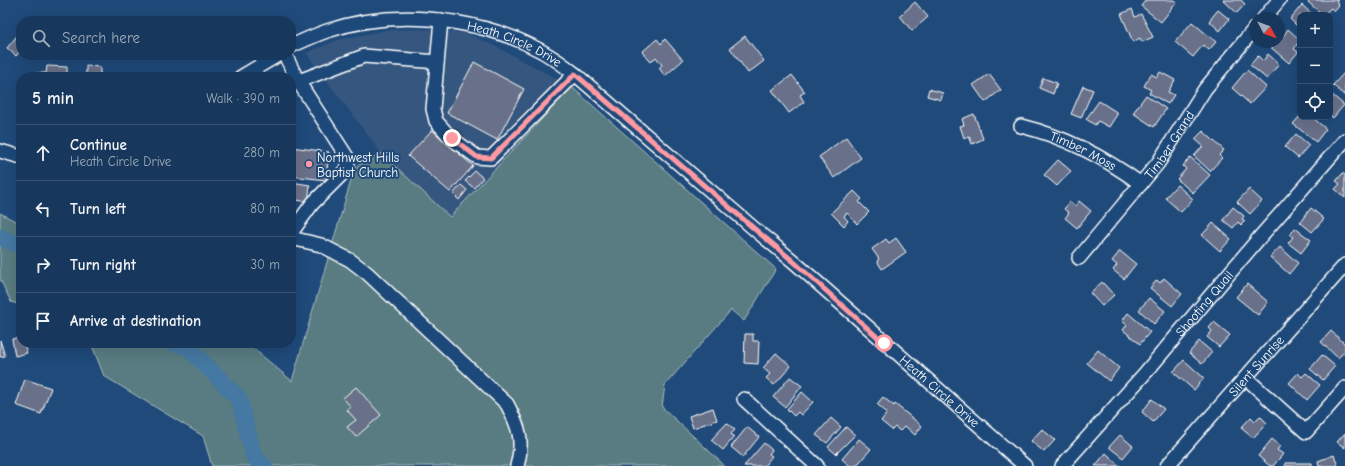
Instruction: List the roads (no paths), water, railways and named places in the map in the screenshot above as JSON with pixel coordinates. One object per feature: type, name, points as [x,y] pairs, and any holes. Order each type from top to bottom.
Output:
[{"type":"street","points":[[1269,12],[1280,0]]},
{"type":"street","name":"Heath Circle Drive","points":[[296,44],[327,31],[362,23],[422,18],[482,28],[519,40],[546,55],[575,74],[793,261],[1025,466]]},
{"type":"street","points":[[441,20],[433,109],[436,121],[452,138],[477,157],[491,158],[575,74]]},
{"type":"street","name":"Timber Grand","points":[[1079,258],[1158,163],[1205,89],[1249,35]]},
{"type":"street","points":[[296,81],[364,56],[437,62]]},
{"type":"street","points":[[249,72],[270,60]]},
{"type":"street","points":[[287,60],[291,72]]},
{"type":"street","points":[[296,85],[346,157],[348,168],[312,204],[296,226]]},
{"type":"street","name":"Timber Moss","points":[[1021,126],[1065,139],[1091,151],[1141,184]]},
{"type":"street","name":"Shooting Quail","points":[[1062,466],[1146,372],[1260,237],[1345,140]]},
{"type":"street","points":[[0,151],[16,156]]},
{"type":"street","points":[[296,239],[321,245],[350,260],[368,273],[507,404],[518,424],[521,450],[517,466]]},
{"type":"street","name":"Silent Sunrise","points":[[1167,466],[1345,265]]},
{"type":"street","points":[[1246,378],[1306,432],[1345,388]]},
{"type":"street","points":[[744,399],[817,466]]},
{"type":"waterway","points":[[0,237],[16,244]]},
{"type":"waterway","points":[[189,348],[239,399],[254,457],[264,466]]},
{"type":"place","name":"Northwest Hills Baptist Church","points":[[309,164]]}]
